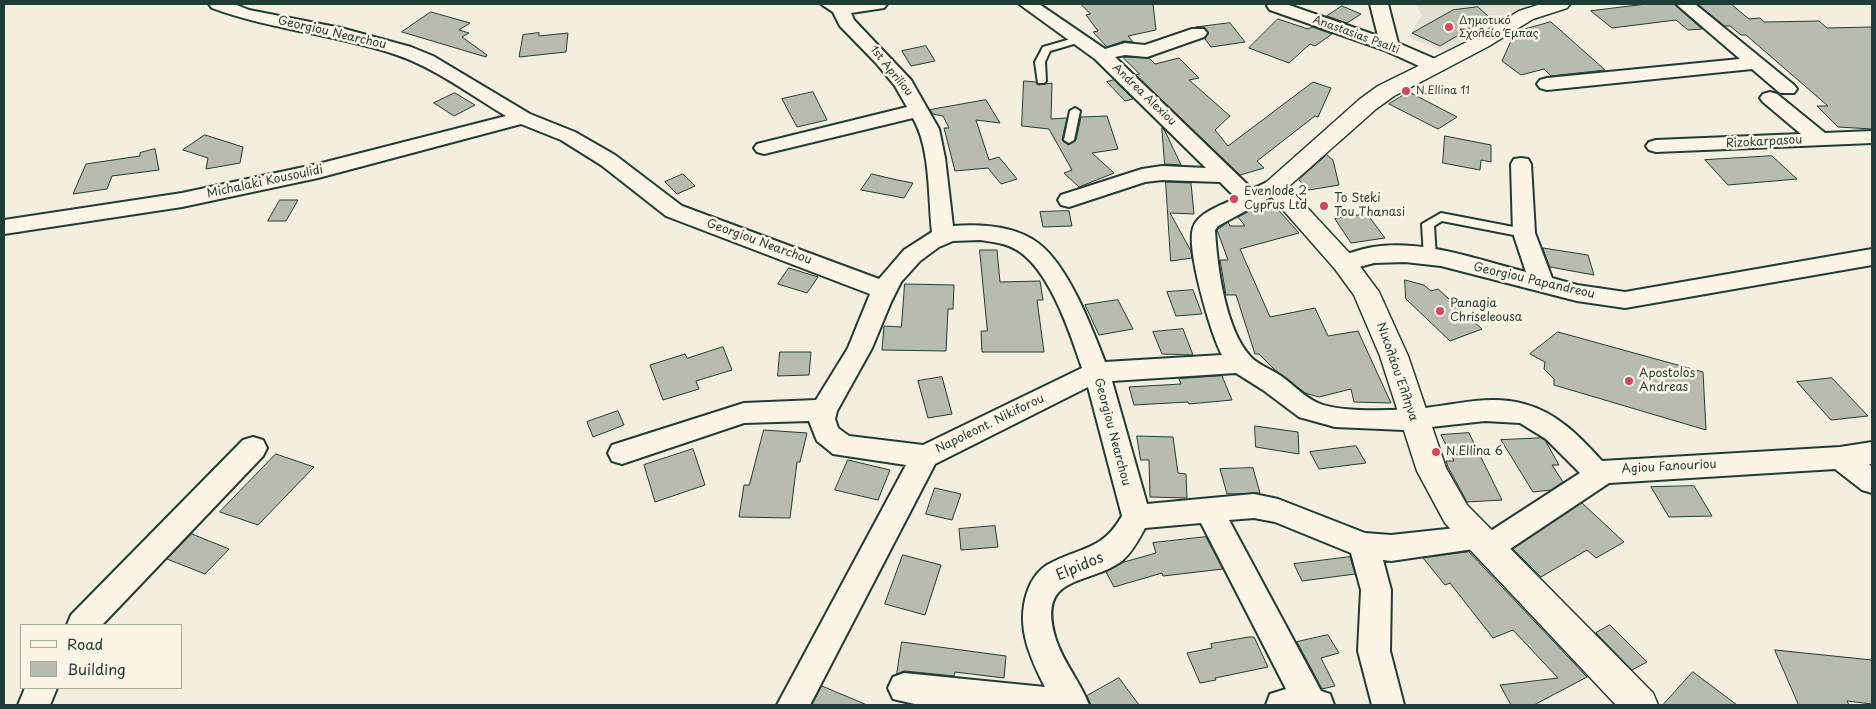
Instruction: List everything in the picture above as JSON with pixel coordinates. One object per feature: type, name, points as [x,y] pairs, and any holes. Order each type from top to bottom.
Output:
[{"type":"street","name":"Georgiou Nearchou","points":[[218,4],[245,14],[341,33],[404,50],[449,72],[523,118],[568,136],[608,160],[674,211],[884,290]]},
{"type":"street","points":[[837,5],[878,4]]},
{"type":"street","name":"Andrea Alexiou","points":[[1028,4],[1102,55],[1228,176],[1262,192]]},
{"type":"street","points":[[1379,4],[1390,46]]},
{"type":"street","points":[[1560,4],[1526,15],[1482,42],[1404,81],[1368,104],[1262,192],[1210,220],[1204,229],[1213,298],[1233,350],[1241,363],[1274,384],[1303,408],[1314,413],[1340,416],[1414,419],[1507,410],[1524,414],[1542,422],[1557,433],[1599,476]]},
{"type":"street","points":[[1685,4],[1756,63],[1779,94],[1820,139]]},
{"type":"street","name":"1st Apriliou","points":[[837,5],[846,22],[883,59],[904,84],[920,110],[933,144],[943,235]]},
{"type":"street","name":"Anastasias Psalti","points":[[1276,6],[1390,46],[1435,66]]},
{"type":"street","points":[[1102,55],[1125,49],[1147,51],[1198,33]]},
{"type":"street","points":[[1547,84],[1756,63]]},
{"type":"street","points":[[764,148],[920,110]]},
{"type":"street","name":"Michalaki Kousoulidi","points":[[4,227],[192,198],[318,171],[523,118]]},
{"type":"street","name":"Rizokarpasou","points":[[1656,146],[1872,137]]},
{"type":"street","points":[[1521,164],[1524,234],[1542,284]]},
{"type":"street","points":[[1069,200],[1142,176],[1170,174],[1228,176]]},
{"type":"street","name":"Νικολάου Έλληνα","points":[[1262,192],[1344,262],[1366,292],[1394,356],[1432,471],[1442,493],[1456,514],[1640,705]]},
{"type":"street","name":"Georgiou Nearchou","points":[[943,235],[994,234],[1010,238],[1032,249],[1047,267],[1072,309],[1096,372],[1136,517]]},
{"type":"street","points":[[925,456],[844,446],[826,434],[822,419],[824,410],[860,347],[884,290],[905,264],[924,246],[943,235]]},
{"type":"street","name":"Georgiou Papandreou","points":[[1344,262],[1374,255],[1405,254],[1430,257],[1577,294],[1625,300],[1872,257]]},
{"type":"street","name":"Napoleont. Nikiforou","points":[[793,705],[925,456],[1096,372],[1241,363]]},
{"type":"street","points":[[622,453],[744,413],[824,410]]},
{"type":"street","points":[[83,624],[253,448]]},
{"type":"street","name":"Agiou Fanouriou","points":[[1136,517],[1265,507],[1364,545],[1391,548],[1466,540],[1482,541],[1604,472],[1622,469],[1840,458],[1872,453]]},
{"type":"street","points":[[1840,458],[1872,482]]},
{"type":"street","points":[[1209,510],[1303,705]]},
{"type":"street","name":"Elpidos","points":[[1073,705],[1042,644],[1037,617],[1039,600],[1044,586],[1052,577],[1108,556],[1121,545],[1136,517]]},
{"type":"street","points":[[1364,545],[1376,590],[1374,651],[1378,673],[1388,705]]},
{"type":"street","points":[[904,688],[970,701],[1073,705]]},
{"type":"street","points":[[34,705],[41,689]]},
{"type":"lane","points":[[1041,81],[1040,62],[1046,49],[1081,39]]},
{"type":"lane","points":[[1069,140],[1075,111]]},
{"type":"lane","points":[[1430,257],[1428,224],[1441,217],[1524,234]]},
{"type":"shaded area","name":"Δημοτικό Σχολείο Έμπας","points":[[1415,4],[1534,4],[1498,18],[1446,52],[1408,37],[1422,15]]},
{"type":"building","points":[[1081,4],[1153,4],[1156,30],[1128,36],[1133,42],[1124,41],[1107,47],[1093,32],[1098,31],[1086,15],[1090,14]]},
{"type":"building","points":[[1647,4],[1674,4],[1702,29],[1688,30],[1676,20],[1612,28],[1591,11]]},
{"type":"building","points":[[1698,4],[1731,4],[1749,19],[1760,18],[1764,22],[1819,21],[1827,28],[1872,27],[1872,129],[1838,127],[1817,106],[1828,106],[1746,35],[1741,35],[1730,26],[1725,26]]},
{"type":"building","points":[[1342,6],[1361,14],[1347,23],[1327,16]]},
{"type":"building","points":[[1478,7],[1489,17],[1440,46],[1412,33],[1453,10]]},
{"type":"building","points":[[431,12],[470,23],[459,30],[469,33],[462,37],[487,55],[486,57],[402,32]]},
{"type":"building","points":[[1278,19],[1308,29],[1312,27],[1332,34],[1315,46],[1310,44],[1289,63],[1249,48]]},
{"type":"building","points":[[1551,22],[1605,70],[1551,76],[1544,69],[1521,75],[1502,61],[1515,32]]},
{"type":"building","points":[[1230,23],[1245,42],[1211,47],[1205,39],[1208,32],[1204,27],[1196,27]]},
{"type":"building","points":[[539,33],[539,36],[568,33],[566,52],[519,57],[523,35]]},
{"type":"building","points":[[926,46],[935,61],[911,66],[902,51]]},
{"type":"building","points":[[1123,57],[1149,58],[1155,64],[1179,58],[1199,78],[1189,80],[1230,116],[1215,130],[1228,146],[1313,82],[1331,88],[1318,117],[1315,116],[1257,161],[1264,168],[1240,175],[1136,75],[1139,74]]},
{"type":"building","points":[[1114,80],[1133,99],[1125,101],[1107,82]]},
{"type":"building","points":[[1024,81],[1036,82],[1038,85],[1052,83],[1051,119],[1067,118],[1062,140],[1068,145],[1076,140],[1081,117],[1107,116],[1118,149],[1092,153],[1114,173],[1079,187],[1064,173],[1072,170],[1049,129],[1022,126]]},
{"type":"building","points":[[813,92],[827,120],[797,127],[782,99]]},
{"type":"building","points":[[1409,92],[1457,117],[1438,129],[1389,104]]},
{"type":"building","points":[[455,93],[475,105],[454,116],[434,103]]},
{"type":"building","points":[[986,100],[1000,123],[976,120],[989,160],[999,157],[1017,179],[1001,184],[988,168],[955,171],[944,128],[949,128],[943,116],[933,114],[930,110]]},
{"type":"building","points":[[1162,128],[1165,131],[1181,165],[1165,164]]},
{"type":"building","points":[[205,135],[243,147],[240,163],[206,169],[208,158],[183,150]]},
{"type":"building","points":[[1445,136],[1491,145],[1491,162],[1481,160],[1480,170],[1443,163]]},
{"type":"building","points":[[155,149],[159,170],[112,176],[107,189],[73,194],[86,164],[140,156],[140,153]]},
{"type":"building","points":[[1327,155],[1333,160],[1339,185],[1309,190],[1299,180]]},
{"type":"building","points":[[1772,156],[1797,179],[1728,185],[1705,160]]},
{"type":"building","points":[[683,174],[695,186],[677,194],[665,182]]},
{"type":"building","points":[[872,174],[913,183],[904,198],[861,190]]},
{"type":"building","points":[[1166,182],[1191,183],[1194,214],[1170,213],[1191,251],[1192,258],[1171,261]]},
{"type":"building","points":[[280,200],[298,200],[286,221],[268,221]]},
{"type":"building","points":[[1272,203],[1299,233],[1240,249],[1270,317],[1315,308],[1328,336],[1358,331],[1391,403],[1354,402],[1351,389],[1319,397],[1305,393],[1274,369],[1259,354],[1255,354],[1236,295],[1226,295],[1220,260],[1228,260],[1217,230],[1228,222],[1230,226],[1245,226],[1238,217],[1257,207]]},
{"type":"building","points":[[1069,211],[1072,226],[1043,227],[1040,212]]},
{"type":"building","points":[[1367,214],[1385,238],[1351,243],[1335,219]]},
{"type":"building","points":[[1543,248],[1588,255],[1594,275],[1550,267]]},
{"type":"building","points":[[980,250],[997,250],[1000,282],[1040,281],[1043,300],[1037,300],[1044,352],[982,352],[981,331],[987,331]]},
{"type":"building","points":[[789,268],[818,277],[807,293],[778,284]]},
{"type":"building","name":"Panagia Chriseleousa","points":[[1405,280],[1424,285],[1431,291],[1438,289],[1482,329],[1450,341],[1406,299]]},
{"type":"building","points":[[905,284],[954,285],[953,309],[948,309],[946,351],[882,350],[884,326],[901,327]]},
{"type":"building","points":[[1193,290],[1202,314],[1176,316],[1167,292]]},
{"type":"building","points":[[1118,300],[1133,329],[1099,335],[1085,305]]},
{"type":"building","points":[[1183,329],[1193,355],[1162,354],[1153,332]]},
{"type":"building","name":"Apostolos Andreas","points":[[1558,332],[1703,372],[1706,430],[1554,385],[1554,379],[1544,369],[1545,362],[1530,354]]},
{"type":"building","points":[[723,347],[732,370],[696,381],[699,389],[663,400],[650,365],[685,354],[687,358]]},
{"type":"building","points":[[780,352],[811,352],[809,375],[778,376]]},
{"type":"building","points":[[1222,376],[1232,400],[1189,404],[1188,402],[1134,405],[1129,387],[1181,384],[1179,379]]},
{"type":"building","points":[[942,377],[952,414],[928,418],[918,381]]},
{"type":"building","points":[[1832,378],[1868,416],[1831,420],[1797,382]]},
{"type":"building","points":[[618,411],[624,425],[593,437],[587,422]]},
{"type":"building","points":[[1255,426],[1298,432],[1299,454],[1256,447]]},
{"type":"building","points":[[764,430],[807,433],[800,462],[797,462],[790,518],[739,517],[744,485],[749,485]]},
{"type":"building","points":[[1469,433],[1502,500],[1467,502],[1448,467],[1446,461],[1454,461],[1441,435]]},
{"type":"building","points":[[1137,436],[1173,437],[1178,473],[1186,474],[1187,498],[1150,497],[1149,460],[1141,460]]},
{"type":"building","points":[[1541,438],[1545,440],[1559,465],[1552,465],[1563,482],[1551,490],[1533,492],[1501,440]]},
{"type":"building","points":[[1356,446],[1366,463],[1319,469],[1310,452]]},
{"type":"building","points":[[693,449],[705,485],[655,502],[644,465]]},
{"type":"building","points":[[276,454],[314,467],[258,525],[220,512]]},
{"type":"building","points":[[848,460],[890,470],[878,500],[835,490]]},
{"type":"building","points":[[1253,468],[1260,493],[1227,494],[1220,469]]},
{"type":"building","points":[[1694,486],[1712,516],[1669,517],[1651,487]]},
{"type":"building","points":[[935,488],[961,494],[952,520],[926,514]]},
{"type":"building","points":[[1582,503],[1624,542],[1596,558],[1587,550],[1541,577],[1513,549]]},
{"type":"building","points":[[995,526],[998,547],[961,550],[959,529]]},
{"type":"building","points":[[192,534],[229,549],[205,574],[167,559]]},
{"type":"building","points":[[1206,537],[1223,569],[1163,576],[1162,573],[1114,587],[1106,572],[1124,562],[1156,553],[1153,543]]},
{"type":"building","points":[[1469,552],[1587,677],[1534,705],[1511,705],[1500,685],[1558,678],[1513,630],[1493,638],[1450,583],[1445,585],[1423,558]]},
{"type":"building","points":[[903,555],[941,565],[925,615],[885,604]]},
{"type":"building","points":[[1350,557],[1355,574],[1302,581],[1294,564]]},
{"type":"building","points":[[1610,625],[1647,662],[1632,670],[1596,633]]},
{"type":"building","points":[[1328,635],[1339,653],[1321,658],[1335,686],[1322,689],[1297,642]]},
{"type":"building","points":[[1254,637],[1268,667],[1200,683],[1187,653],[1212,648],[1211,644]]},
{"type":"building","points":[[902,642],[1006,656],[1004,678],[955,672],[954,676],[904,671],[897,674]]},
{"type":"building","points":[[1775,650],[1872,660],[1872,704],[1847,701],[1849,705],[1799,705]]},
{"type":"building","points":[[1693,672],[1737,705],[1663,705]]},
{"type":"building","points":[[1119,678],[1139,705],[1091,705],[1087,696]]},
{"type":"building","points":[[822,686],[867,705],[812,705]]},
{"type":"place","name":"Δημοτικό Σχολείο Έμπας","points":[[1449,27]]},
{"type":"place","name":"N.Ellina 11","points":[[1406,91]]},
{"type":"place","name":"Evenlode 2 Cyprus Ltd","points":[[1234,199]]},
{"type":"place","name":"To Steki Tou Thanasi","points":[[1324,206]]},
{"type":"place","name":"Panagia Chriseleousa","points":[[1440,311]]},
{"type":"place","name":"Apostolos Andreas","points":[[1629,381]]},
{"type":"place","name":"N.Ellina 6","points":[[1436,452]]}]
